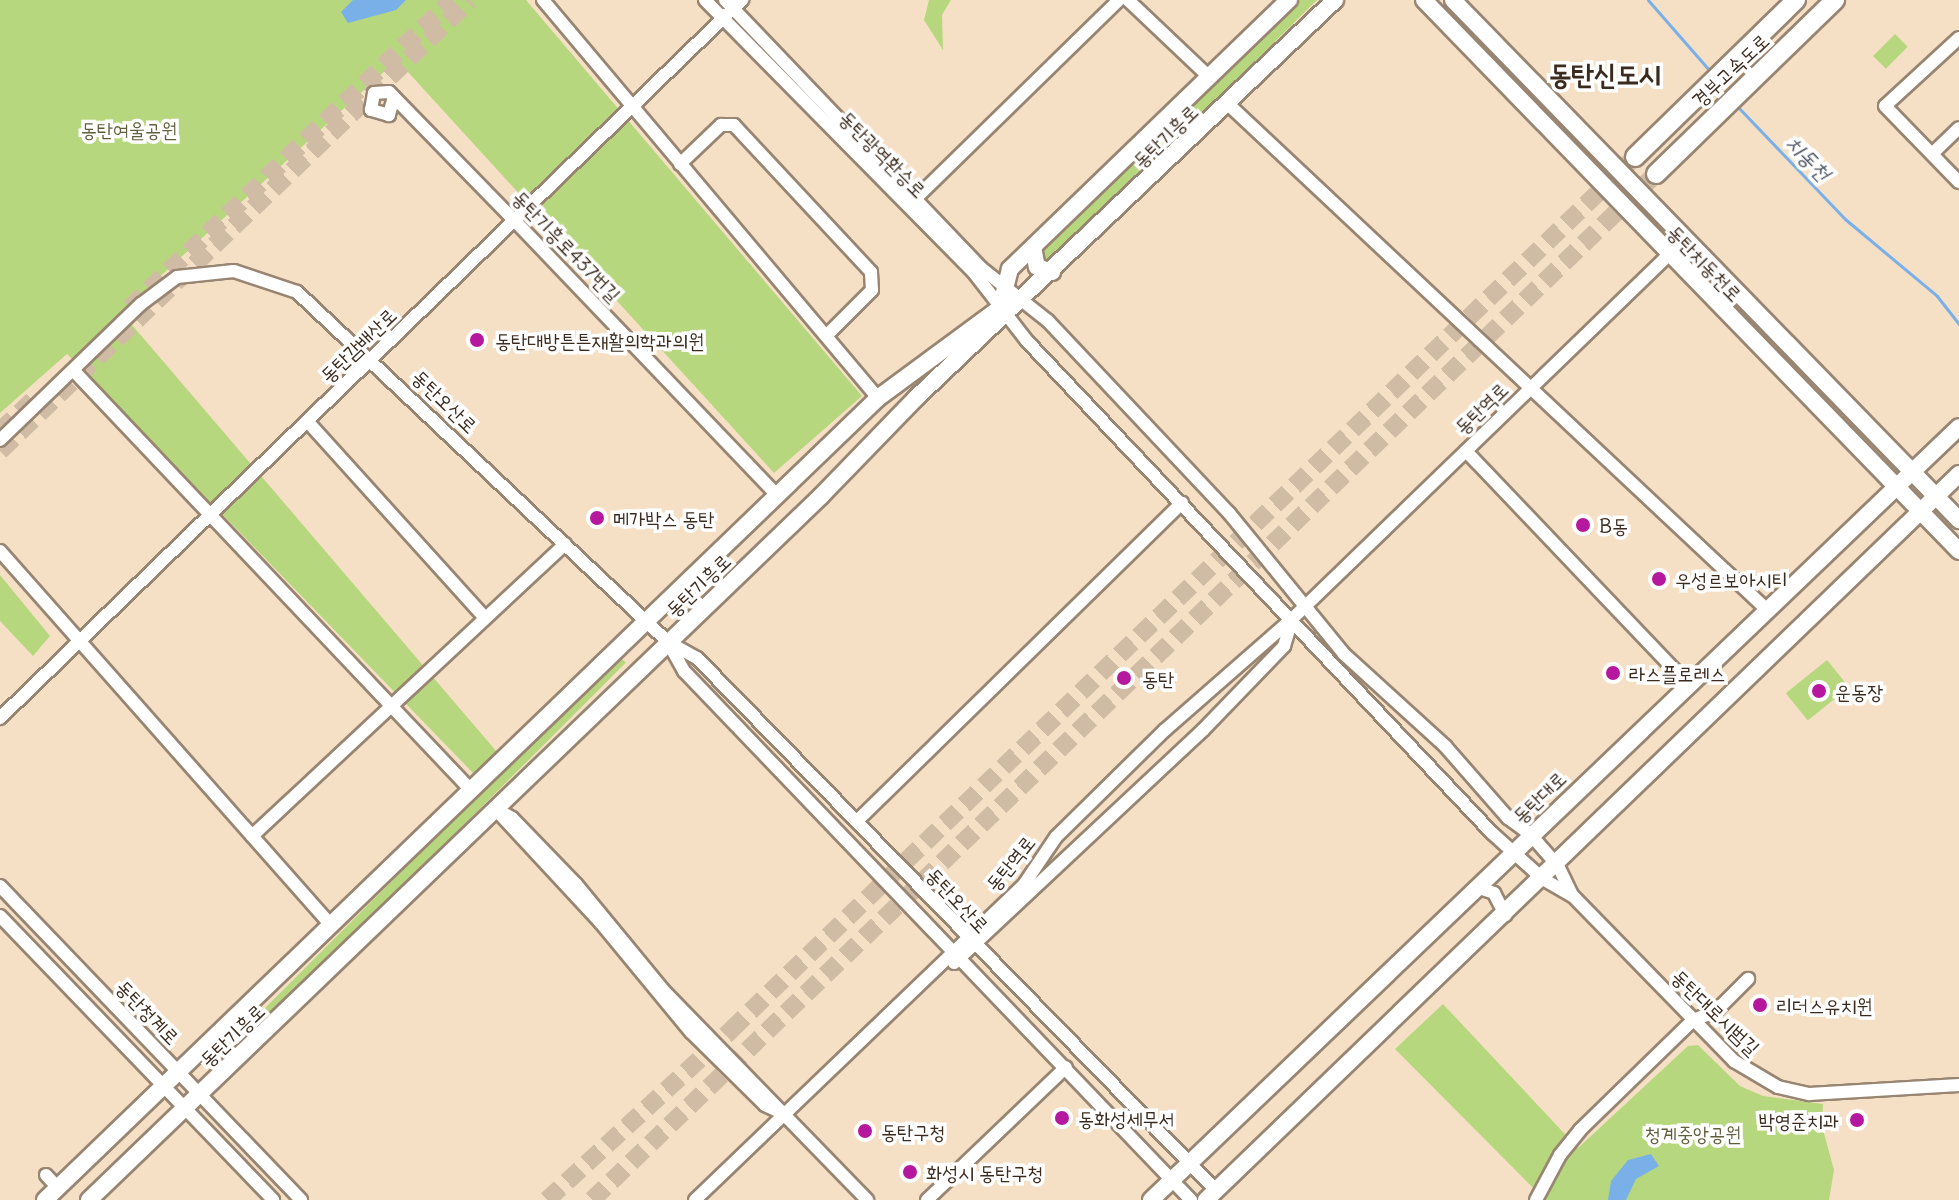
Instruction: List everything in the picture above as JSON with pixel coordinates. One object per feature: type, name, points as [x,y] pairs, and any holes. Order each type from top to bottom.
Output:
[{"type":"highway","name":"경부고속도로","points":[[1635,157],[1796,0]]},
{"type":"highway","name":"경부고속도로","points":[[1656,174],[1835,0]]},
{"type":"main road","name":"동탄기흥로","points":[[89,1200],[668,642],[1003,312],[1010,269],[1289,0]]},
{"type":"main road","name":"동탄기흥로","points":[[45,1200],[52,1182],[122,1126],[878,398],[1024,299],[1335,0]]},
{"type":"main road","name":"동탄치동천로","points":[[1424,0],[1959,551]]},
{"type":"main road","name":"동탄치동천로","points":[[1453,0],[1959,520]]},
{"type":"main road","points":[[1033,247],[1037,267],[1052,272]]},
{"type":"main road","name":"동탄대로","points":[[1151,1200],[1765,608],[1959,427]]},
{"type":"main road","points":[[1211,1195],[1558,866],[1959,474]]},
{"type":"main road","points":[[122,1126],[139,1131],[143,1149]]},
{"type":"street","points":[[543,0],[878,398]]},
{"type":"street","name":"동탄광역환승로","points":[[705,0],[975,274],[1027,341],[1182,503]]},
{"type":"street","points":[[914,200],[1119,0]]},
{"type":"street","points":[[1128,0],[1209,77]]},
{"type":"street","name":"동탄감배산로","points":[[0,718],[723,19],[733,3]]},
{"type":"street","name":"동탄광역환승로","points":[[733,3],[914,200],[981,268],[1007,284],[1048,321],[1229,513],[1306,606]]},
{"type":"street","points":[[1959,38],[1885,106],[1959,182]]},
{"type":"street","name":"동탄기흥로437번길","points":[[394,103],[423,126],[776,494]]},
{"type":"street","points":[[1228,104],[1765,608]]},
{"type":"street","points":[[680,164],[721,125],[734,125],[871,272],[872,290],[826,336]]},
{"type":"street","points":[[1932,154],[1959,128]]},
{"type":"street","name":"동탄역로","points":[[972,943],[1025,883],[1056,837],[1306,606],[1684,240]]},
{"type":"street","name":"동탄오산로","points":[[73,370],[160,287],[207,270],[255,274],[297,292],[372,359],[668,642],[697,658],[1189,1163],[1211,1195]]},
{"type":"street","points":[[0,440],[73,370],[471,790]]},
{"type":"street","points":[[308,422],[485,618]]},
{"type":"street","points":[[1466,451],[1687,683]]},
{"type":"street","points":[[857,821],[1182,503],[1315,643],[1341,660],[1445,746],[1508,818],[1530,834],[1558,866]]},
{"type":"street","points":[[252,836],[565,544]]},
{"type":"street","points":[[0,551],[331,925]]},
{"type":"street","points":[[1306,606],[1341,660]]},
{"type":"street","name":"동탄역로","points":[[695,1200],[936,970],[958,956],[1245,685],[1284,646],[1292,619]]},
{"type":"street","name":"동탄오산로","points":[[668,642],[684,671],[1191,1200]]},
{"type":"street","name":"동탄대로시범길","points":[[1341,660],[1512,852],[1543,879],[1573,896],[1746,1071],[1793,1091],[1834,1096],[1959,1085]]},
{"type":"street","points":[[1232,672],[1245,685]]},
{"type":"street","points":[[496,809],[504,824],[601,923],[691,1032],[765,1105],[785,1114],[867,1200]]},
{"type":"street","name":"동탄대로시범길","points":[[1558,866],[1573,896]]},
{"type":"street","name":"동탄청계로","points":[[0,886],[301,1200]]},
{"type":"street","points":[[1476,887],[1494,893],[1505,915]]},
{"type":"street","points":[[0,916],[273,1200]]},
{"type":"street","points":[[1536,1200],[1568,1143],[1693,1020],[1715,1012],[1748,979]]},
{"type":"street","points":[[927,1200],[1066,1067]]},
{"type":"street","points":[[1135,1142],[1146,1140],[1153,1126]]},
{"type":"green space","name":"동탄여울공원","points":[[0,0],[526,0],[862,396],[774,473],[397,60],[121,312],[497,752],[474,774],[67,354],[0,413]]},
{"type":"green space","points":[[929,0],[951,0],[942,15],[943,50],[924,20]]},
{"type":"green space","points":[[1295,0],[1317,0],[1049,265],[1038,257]]},
{"type":"green space","points":[[1895,34],[1908,47],[1886,69],[1873,56]]},
{"type":"green space","points":[[0,575],[50,636],[33,656],[0,621]]},
{"type":"green space","points":[[618,655],[626,663],[228,1060],[221,1052]]},
{"type":"green space","name":"운동장","points":[[1827,660],[1849,687],[1808,721],[1786,693]]},
{"type":"green space","name":"청계중앙공원","points":[[1443,1004],[1578,1148],[1688,1046],[1698,1045],[1740,1086],[1763,1096],[1823,1104],[1822,1126],[1834,1170],[1829,1200],[1545,1200],[1395,1049]]},
{"type":"water","points":[[353,0],[406,0],[396,10],[348,23],[341,12]]},
{"type":"water","points":[[1651,1154],[1659,1166],[1636,1179],[1626,1200],[1608,1200],[1611,1181],[1628,1160]]},
{"type":"waterway","name":"치동천","points":[[1648,0],[1710,71]]},
{"type":"waterway","name":"치동천","points":[[1737,106],[1845,219],[1937,296],[1959,324]]},
{"type":"tunnel","points":[[130,308],[452,0]]},
{"type":"tunnel","points":[[0,451],[470,0]]},
{"type":"tunnel","points":[[547,1200],[731,1030],[1635,157]]},
{"type":"tunnel","points":[[592,1200],[1656,174]]},
{"type":"tunnel","points":[[0,431],[33,400]]},
{"type":"place","name":"동탄대방튼튼재활의학과의원","points":[[477,340]]},
{"type":"place","name":"메가박스 동탄","points":[[597,518]]},
{"type":"place","name":"B동","points":[[1583,525]]},
{"type":"place","name":"우성르보아시티","points":[[1659,579]]},
{"type":"place","name":"라스플로레스","points":[[1613,673]]},
{"type":"place","name":"동탄","points":[[1124,678]]},
{"type":"place","name":"운동장","points":[[1819,691]]},
{"type":"place","name":"리더스유치원","points":[[1760,1005]]},
{"type":"place","name":"동화성세무서","points":[[1062,1118]]},
{"type":"place","name":"박영준치과","points":[[1857,1120]]},
{"type":"place","name":"동탄구청","points":[[865,1131]]},
{"type":"place","name":"화성시 동탄구청","points":[[910,1172]]},
{"type":"district","name":"동탄신도시","points":[[1605,74]]}]
